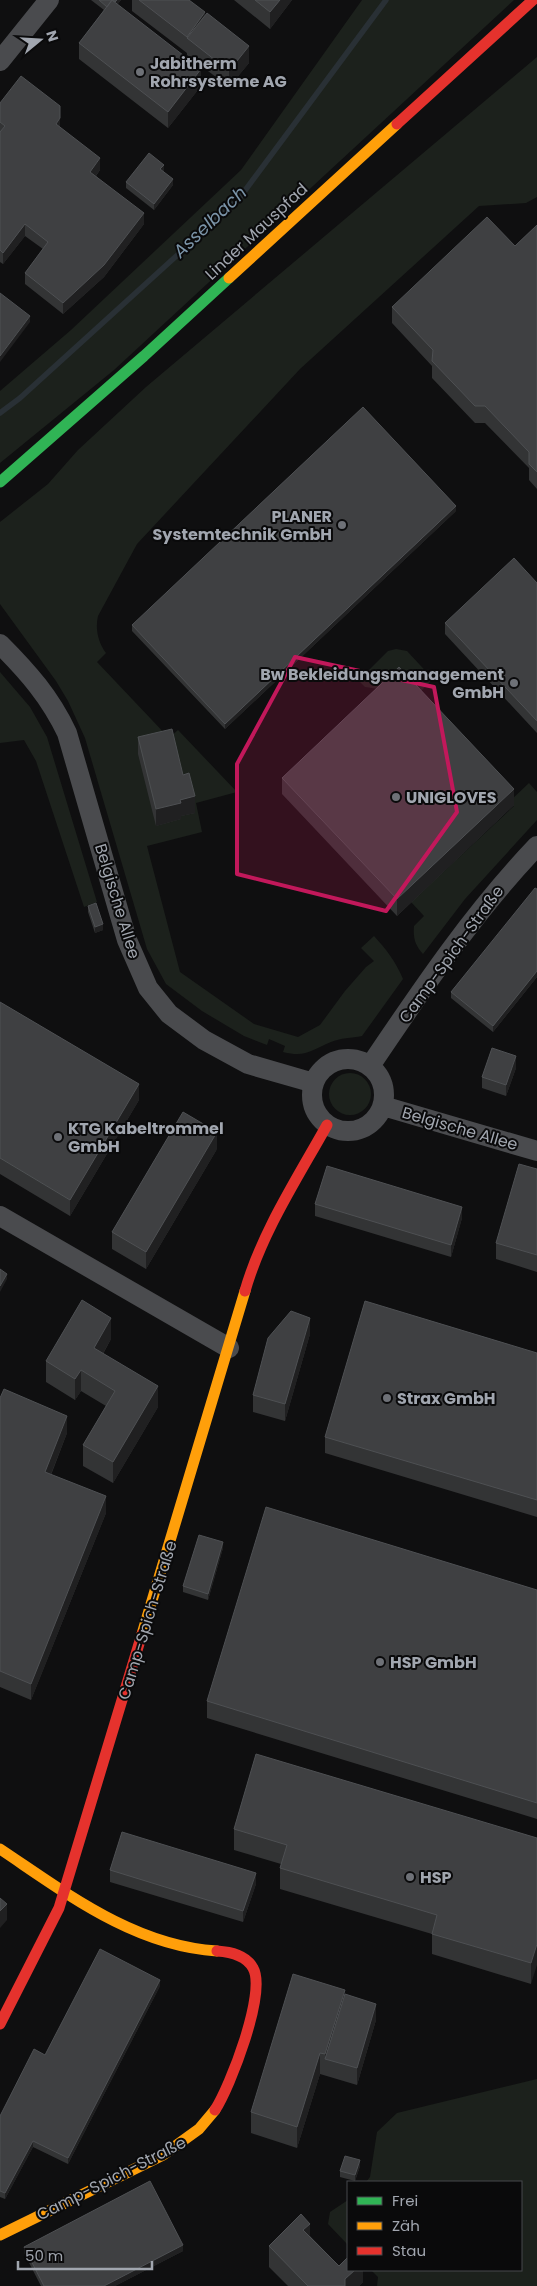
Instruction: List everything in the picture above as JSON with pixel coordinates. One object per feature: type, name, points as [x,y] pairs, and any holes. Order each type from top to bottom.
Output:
[{"type":"street","points":[[0,61],[49,0]]},
{"type":"street","name":"Linder Mauspfad","points":[[0,482],[144,356],[533,0]]},
{"type":"street","name":"Belgische Allee","points":[[0,644],[28,672],[57,711],[66,733],[127,940],[140,973],[152,994],[182,1025],[204,1040],[248,1064],[314,1083]]},
{"type":"street","name":"Camp-Spich-Straße","points":[[370,1066],[439,964],[499,886],[537,846]]},
{"type":"street","points":[[327,1124],[319,1116],[314,1106],[312,1094],[314,1083],[328,1065],[338,1060],[360,1061],[370,1066]]},
{"type":"street","name":"Belgische Allee","points":[[327,1124],[345,1131],[364,1128],[376,1119],[383,1106],[385,1095],[383,1084],[378,1074],[370,1066]]},
{"type":"street","name":"Belgische Allee","points":[[383,1106],[537,1151]]},
{"type":"street","name":"Camp-Spich-Straße","points":[[0,2024],[59,1908],[250,1273],[268,1228],[327,1124]]},
{"type":"street","points":[[0,1216],[229,1348]]},
{"type":"street","name":"Camp-Spich-Straße","points":[[0,1849],[64,1892],[100,1913],[146,1935],[202,1950],[228,1952],[241,1956],[256,1971],[259,1988],[231,2080],[211,2116],[198,2132],[176,2147],[140,2166],[0,2235]]},
{"type":"highlighted area","points":[[295,657],[434,687],[457,812],[386,911],[237,874],[237,764]]},
{"type":"shaded area","points":[[362,0],[514,0],[114,370],[0,463],[0,391],[71,330],[241,170]]},
{"type":"shaded area","points":[[537,57],[537,197],[526,203],[479,206],[300,369],[137,544],[98,616],[98,635],[106,653],[97,662],[169,738],[178,730],[237,792],[196,803],[202,832],[147,846],[180,972],[254,1024],[298,1037],[320,1025],[345,991],[366,967],[374,961],[361,948],[374,936],[390,956],[403,979],[362,1036],[335,1041],[303,1054],[283,1052],[285,1046],[269,1039],[267,1045],[244,1036],[202,1011],[166,984],[147,949],[85,738],[68,701],[56,681],[0,604],[0,522],[48,484],[78,450],[146,387]]},
{"type":"shaded area","points":[[396,649],[407,651],[433,679],[413,699],[391,691],[365,687],[360,682],[360,679],[388,651]]},
{"type":"shaded area","points":[[0,672],[30,707],[47,737],[97,902],[84,907],[36,761],[24,740],[0,743]]},
{"type":"shaded area","points":[[529,783],[537,792],[537,820],[465,899],[423,954],[414,938],[414,926],[424,916],[411,902],[514,806],[510,801]]},
{"type":"shaded area","points":[[350,1073],[365,1079],[371,1094],[365,1109],[350,1115],[335,1109],[329,1094],[335,1079]]},
{"type":"shaded area","points":[[537,2079],[537,2286],[377,2286],[378,2277],[372,2271],[522,2271],[522,2181],[367,2181],[370,2177],[377,2132],[397,2113]]},
{"type":"shaded area","points":[[347,2201],[347,2244],[328,2224],[330,2212]]},
{"type":"building","points":[[99,0],[112,0],[107,7]]},
{"type":"building","name":"Jabitherm Rohrsysteme AG","points":[[112,0],[201,69],[168,112],[79,43]]},
{"type":"building","points":[[139,0],[189,0],[205,12],[187,37]]},
{"type":"building","points":[[255,0],[280,0],[270,12]]},
{"type":"building","points":[[207,13],[249,46],[229,71],[187,38]]},
{"type":"building","points":[[21,76],[60,106],[60,118],[56,124],[100,158],[90,172],[144,213],[104,265],[63,303],[25,273],[48,242],[25,224],[3,253],[0,250],[0,132],[5,126],[0,122],[0,103]]},
{"type":"building","points":[[149,153],[164,165],[160,169],[173,179],[154,204],[126,182]]},
{"type":"building","points":[[487,217],[515,246],[537,225],[537,472],[529,464],[529,452],[485,406],[475,406],[432,361],[433,350],[392,307]]},
{"type":"building","points":[[0,293],[30,316],[0,356]]},
{"type":"building","points":[[363,407],[456,506],[225,724],[132,625]]},
{"type":"building","name":"Bw Bekleidungsmanagement GmbH","points":[[514,558],[537,583],[537,721],[445,623]]},
{"type":"building","name":"UNIGLOVES","points":[[399,667],[514,789],[397,899],[282,778]]},
{"type":"building","points":[[172,729],[183,775],[189,773],[195,796],[180,800],[181,803],[156,809],[138,737]]},
{"type":"building","points":[[535,888],[537,889],[537,971],[493,1026],[451,992]]},
{"type":"building","points":[[96,903],[103,924],[95,927],[88,906]]},
{"type":"building","name":"KTG Kabeltrommel GmbH","points":[[0,1002],[139,1084],[70,1200],[0,1158]]},
{"type":"building","points":[[492,1048],[516,1056],[506,1085],[482,1077]]},
{"type":"building","name":"KTG Kabeltrommel GmbH","points":[[183,1112],[217,1132],[146,1252],[112,1232]]},
{"type":"building","points":[[519,1164],[537,1169],[537,1255],[496,1243]]},
{"type":"building","points":[[327,1166],[462,1207],[451,1245],[315,1204]]},
{"type":"building","points":[[0,1269],[7,1274],[0,1286]]},
{"type":"building","points":[[82,1300],[111,1318],[94,1348],[158,1386],[113,1462],[83,1445],[115,1391],[81,1370],[75,1379],[46,1361]]},
{"type":"building","points":[[365,1301],[537,1353],[537,1500],[325,1437]]},
{"type":"building","points":[[291,1311],[310,1318],[285,1404],[253,1395],[268,1338]]},
{"type":"building","points":[[4,1389],[67,1416],[45,1472],[106,1496],[31,1684],[0,1671],[0,1398]]},
{"type":"building","name":"HSP GmbH","points":[[266,1507],[537,1590],[537,1803],[207,1701]]},
{"type":"building","points":[[199,1535],[223,1542],[208,1594],[183,1586]]},
{"type":"building","name":"HSP","points":[[256,1754],[537,1838],[537,1944],[531,1963],[432,1934],[437,1915],[280,1868],[287,1845],[234,1829]]},
{"type":"building","points":[[122,1832],[256,1873],[243,1911],[110,1870]]},
{"type":"building","points":[[0,1898],[7,1904],[0,1911]]},
{"type":"building","points":[[100,1949],[160,1980],[68,2158],[33,2141],[5,2193],[0,2191],[0,2116],[34,2049],[45,2055]]},
{"type":"building","points":[[293,1974],[345,1990],[325,2054],[320,2053],[297,2127],[251,2112]]},
{"type":"building","points":[[345,1994],[376,2004],[357,2068],[325,2059]]},
{"type":"building","points":[[345,2156],[360,2160],[355,2175],[340,2171]]},
{"type":"building","points":[[150,2181],[183,2245],[104,2286],[44,2286],[24,2247]]},
{"type":"building","points":[[301,2214],[310,2224],[303,2230],[339,2266],[347,2258],[347,2271],[354,2271],[345,2279],[345,2286],[308,2286],[269,2246]]},
{"type":"waterway","name":"Asselbach","points":[[0,413],[20,398],[238,200],[386,0]]},
{"type":"traffic: fast","points":[[0,482],[144,356],[229,278]]},
{"type":"traffic: slow","points":[[229,278],[397,124]]},
{"type":"traffic: slow","points":[[142,1634],[245,1291]]},
{"type":"traffic: slow","points":[[0,1849],[102,1915],[129,1928],[157,1939],[187,1947],[217,1951]]},
{"type":"traffic: slow","points":[[0,2235],[163,2155],[199,2129],[215,2110]]},
{"type":"traffic: jam","points":[[397,124],[533,0]]},
{"type":"traffic: jam","points":[[245,1291],[252,1269],[271,1227],[327,1125]]},
{"type":"traffic: jam","points":[[0,2024],[59,1908],[142,1634]]},
{"type":"traffic: jam","points":[[215,2110],[222,2098],[245,2039],[255,1997],[256,1980],[253,1968],[242,1957],[233,1953],[217,1951]]},
{"type":"place","name":"Jabitherm Rohrsysteme AG","points":[[140,72]]},
{"type":"place","name":"PLANER Systemtechnik GmbH","points":[[342,525]]},
{"type":"place","name":"Bw Bekleidungsmanagement GmbH","points":[[514,683]]},
{"type":"place","name":"UNIGLOVES","points":[[396,797]]},
{"type":"place","name":"KTG Kabeltrommel GmbH","points":[[58,1137]]},
{"type":"place","name":"Strax GmbH","points":[[387,1398]]},
{"type":"place","name":"HSP GmbH","points":[[380,1662]]},
{"type":"place","name":"HSP","points":[[410,1877]]}]
